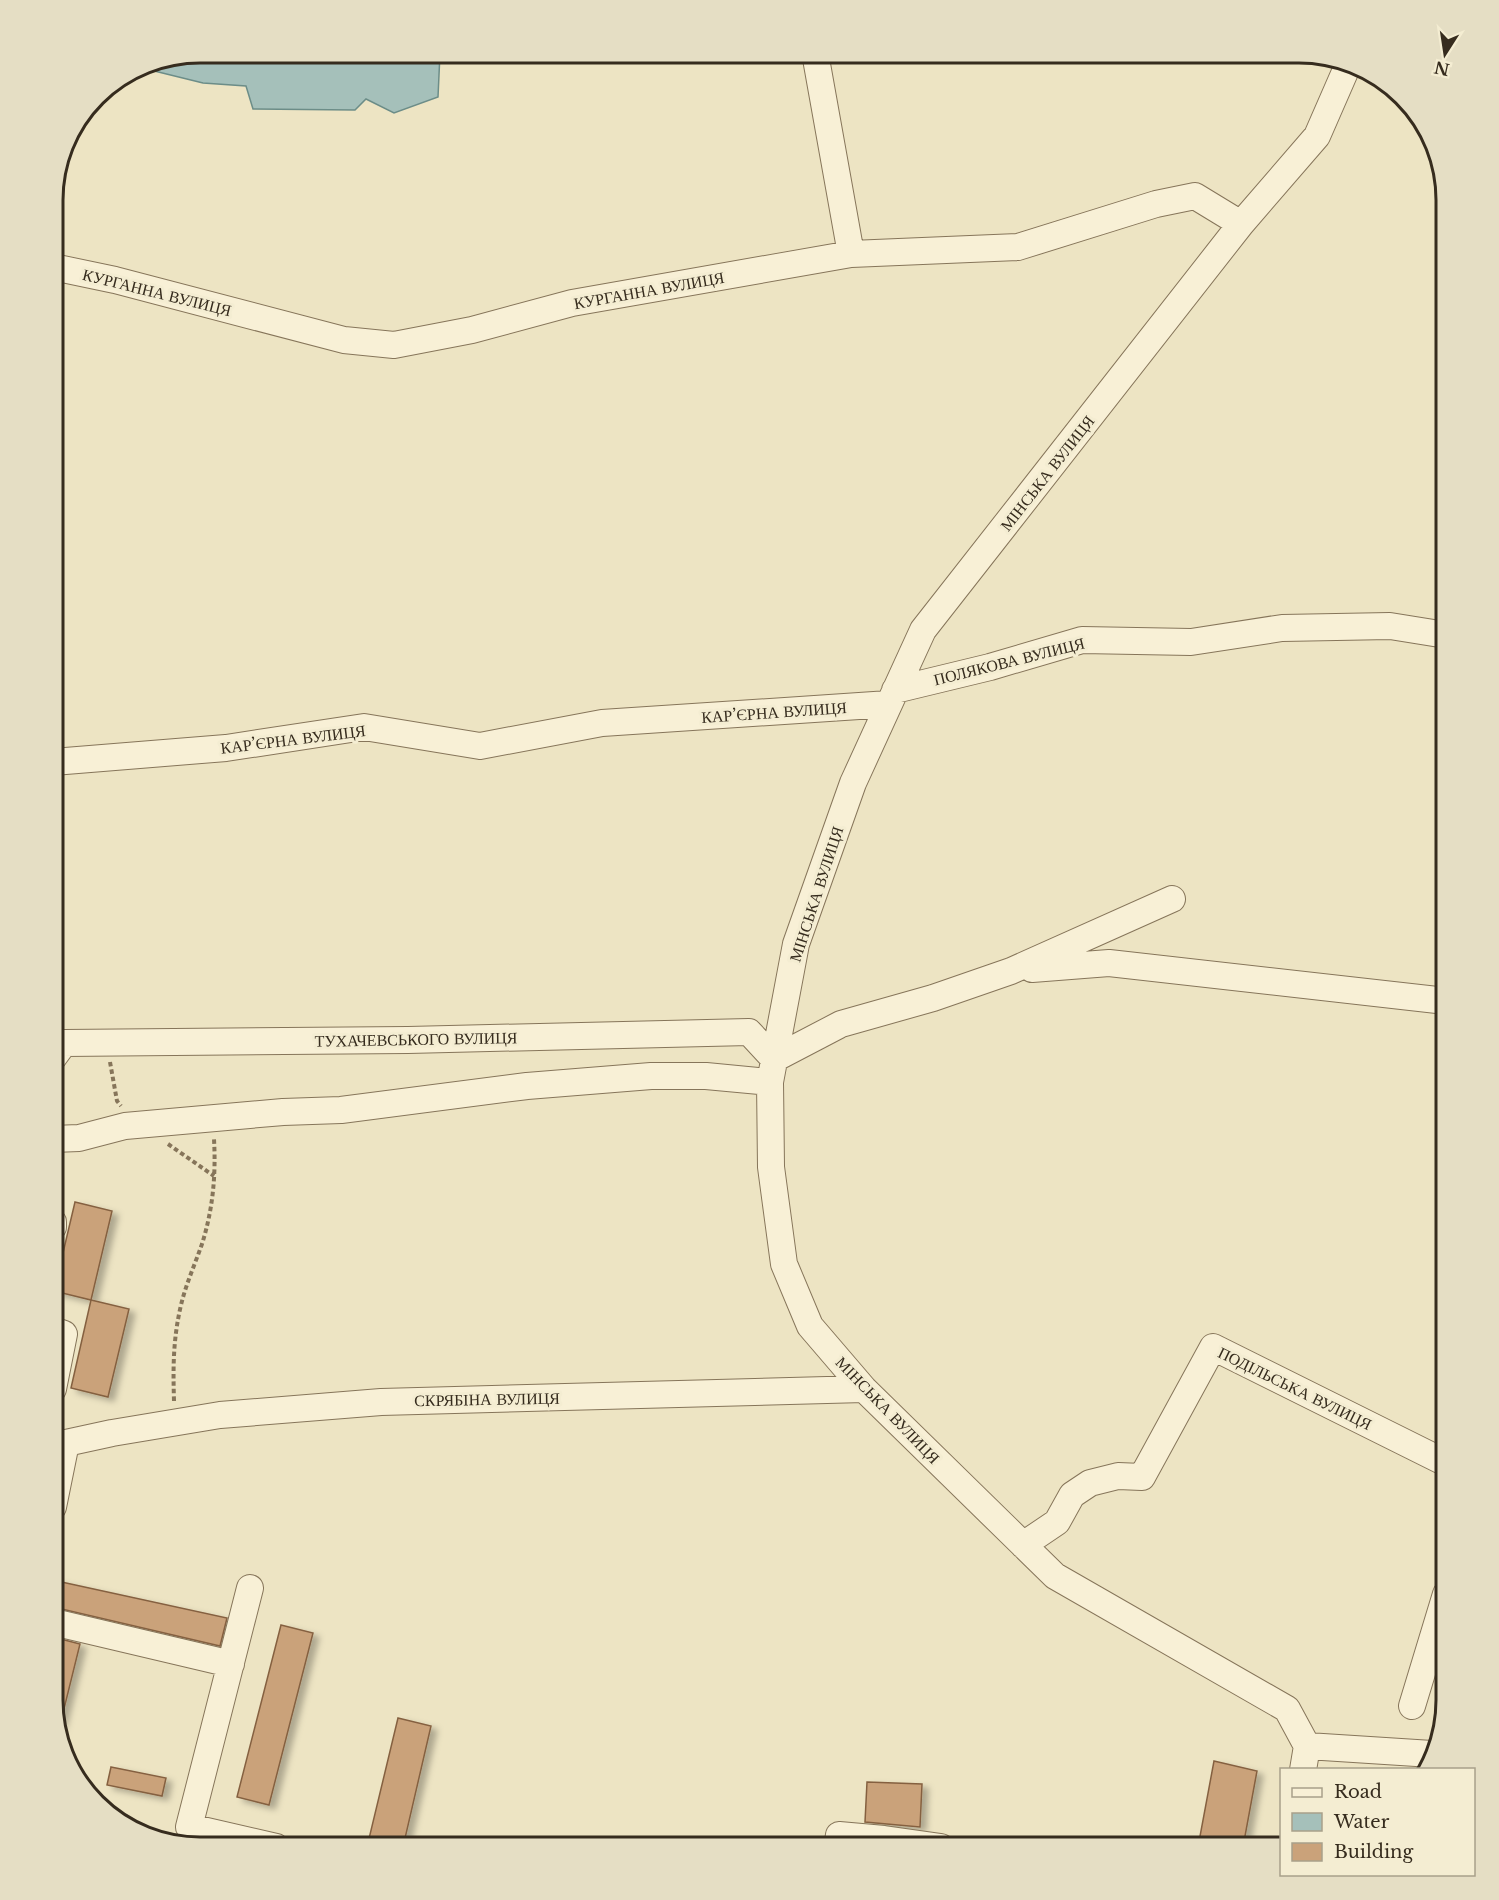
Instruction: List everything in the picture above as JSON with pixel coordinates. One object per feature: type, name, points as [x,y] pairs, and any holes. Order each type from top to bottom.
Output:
[{"type":"street","points":[[817,63],[851,254]]},
{"type":"street","name":"МІНСЬКА ВУЛИЦЯ","points":[[1345,71],[1317,136],[1241,224],[923,630],[853,783],[796,944],[772,1071],[771,1167],[784,1264],[810,1326],[864,1389],[1055,1576],[1287,1709],[1305,1758],[1425,1754]]},
{"type":"street","name":"КУРГАННА ВУЛИЦЯ","points":[[63,269],[115,280],[344,340],[394,345],[472,330],[572,303],[851,254],[1018,248],[1156,204],[1195,196],[1241,224]]},
{"type":"street","name":"ПОЛЯКОВА ВУЛИЦЯ","points":[[892,697],[1082,640],[1191,642],[1282,628],[1358,626],[1390,626],[1436,633]]},
{"type":"street","name":"КАР’ЄРНА ВУЛИЦЯ","points":[[63,761],[226,748],[364,727],[480,746],[602,723],[892,697]]},
{"type":"street","points":[[63,1139],[79,1138],[125,1126],[283,1112],[341,1110],[527,1086],[651,1076],[706,1076],[772,1071],[841,1024],[933,998],[1011,971],[1172,899]]},
{"type":"street","points":[[1011,971],[1109,963],[1436,1000]]},
{"type":"street","name":"ТУХАЧЕВСЬКОГО ВУЛИЦЯ","points":[[63,1045],[749,1032],[772,1071]]},
{"type":"street","name":"ПОДІЛЬСЬКА ВУЛИЦЯ","points":[[1023,1545],[1057,1522],[1072,1496],[1090,1483],[1118,1476],[1143,1477],[1213,1347],[1436,1458]]},
{"type":"street","name":"СКРЯБІНА ВУЛИЦЯ","points":[[63,1441],[220,1416],[381,1402],[864,1389]]},
{"type":"street","points":[[230,1837],[189,1827],[250,1588]]},
{"type":"street","points":[[63,1625],[231,1664]]},
{"type":"street","points":[[1412,1706],[1436,1627]]},
{"type":"street","points":[[839,1837],[839,1835],[862,1837]]},
{"type":"path","points":[[174,1423],[172,1353],[181,1304],[203,1241],[213,1202],[216,1165],[212,1119]]},
{"type":"water","points":[[200,63],[440,63],[438,97],[394,113],[366,99],[355,110],[253,109],[246,86],[203,83],[154,71],[182,64]]},
{"type":"building","points":[[75,1202],[112,1211],[91,1300],[63,1293],[63,1253]]},
{"type":"building","points":[[91,1300],[129,1309],[108,1397],[71,1388]]},
{"type":"building","points":[[63,1582],[227,1618],[220,1646],[63,1609]]},
{"type":"building","points":[[281,1625],[313,1633],[269,1805],[237,1797]]},
{"type":"building","points":[[63,1640],[80,1644],[64,1710]]},
{"type":"building","points":[[398,1718],[431,1726],[405,1837],[369,1837]]},
{"type":"building","points":[[1214,1761],[1257,1771],[1245,1837],[1200,1837]]},
{"type":"building","points":[[111,1767],[166,1778],[162,1796],[107,1785]]},
{"type":"building","points":[[867,1782],[922,1784],[920,1827],[865,1822]]}]
